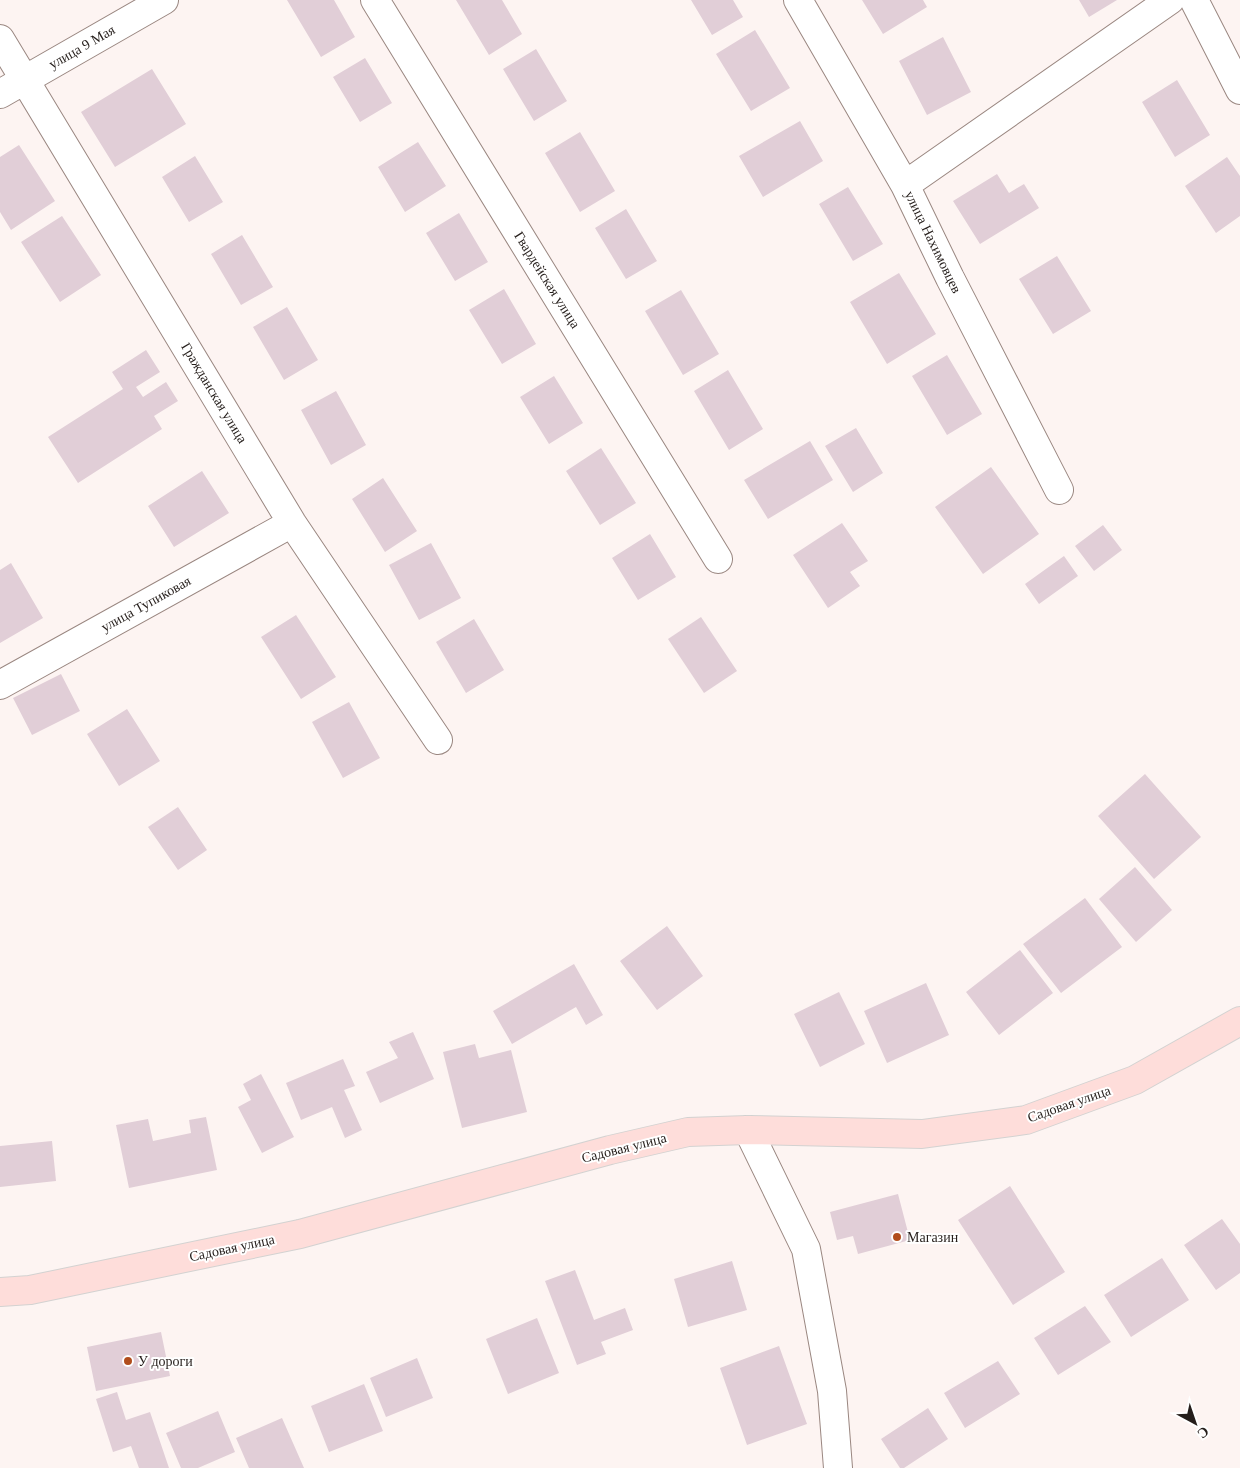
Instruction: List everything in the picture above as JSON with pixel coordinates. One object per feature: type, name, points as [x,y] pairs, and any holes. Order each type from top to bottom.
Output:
[{"type":"main road","name":"Садовая улица","points":[[0,1292],[30,1290],[300,1234],[610,1150],[688,1132],[748,1130],[922,1134],[1026,1120],[1135,1080],[1240,1020]]},
{"type":"street","name":"улица 9 Мая","points":[[0,94],[164,0]]},
{"type":"street","name":"Гвардейская улица","points":[[375,0],[718,559]]},
{"type":"street","name":"улица Нахимовцев","points":[[798,0],[905,185],[1059,490]]},
{"type":"street","points":[[905,185],[1170,0]]},
{"type":"street","points":[[1194,0],[1240,90]]},
{"type":"street","name":"Гражданская улица","points":[[0,39],[26,79],[292,523],[438,740]]},
{"type":"street","name":"улица Тупиковая","points":[[0,685],[292,523]]},
{"type":"street","points":[[748,1130],[806,1249],[832,1391],[838,1468]]},
{"type":"building","points":[[287,0],[334,0],[355,37],[321,57]]},
{"type":"building","points":[[456,0],[502,0],[522,34],[489,55]]},
{"type":"building","points":[[691,0],[733,0],[743,17],[712,35]]},
{"type":"building","points":[[862,0],[923,0],[927,7],[883,34]]},
{"type":"building","points":[[1079,0],[1117,0],[1089,17]]},
{"type":"building","points":[[755,30],[790,88],[751,111],[716,54]]},
{"type":"building","points":[[943,37],[971,92],[927,115],[899,61]]},
{"type":"building","points":[[536,49],[567,101],[534,121],[503,69]]},
{"type":"building","points":[[365,58],[392,103],[360,122],[333,77]]},
{"type":"building","points":[[152,69],[186,124],[115,167],[81,112]]},
{"type":"building","points":[[1177,80],[1210,135],[1175,157],[1142,102]]},
{"type":"building","points":[[800,121],[823,161],[763,197],[739,156]]},
{"type":"building","points":[[580,132],[615,191],[580,212],[545,153]]},
{"type":"building","points":[[418,142],[446,186],[405,212],[378,167]]},
{"type":"building","points":[[19,145],[55,201],[11,230],[0,212],[0,157]]},
{"type":"building","points":[[195,156],[223,202],[189,222],[162,177]]},
{"type":"building","points":[[1227,157],[1240,176],[1240,216],[1216,233],[1185,186]]},
{"type":"building","points":[[997,174],[1009,193],[1024,184],[1039,208],[980,244],[953,201]]},
{"type":"building","points":[[848,187],[883,244],[853,261],[819,204]]},
{"type":"building","points":[[626,209],[657,261],[626,279],[595,228]]},
{"type":"building","points":[[459,213],[488,262],[455,281],[426,233]]},
{"type":"building","points":[[62,216],[101,275],[60,302],[21,242]]},
{"type":"building","points":[[242,235],[273,287],[241,305],[211,254]]},
{"type":"building","points":[[1057,256],[1091,311],[1053,334],[1019,279]]},
{"type":"building","points":[[899,273],[936,334],[887,364],[850,302]]},
{"type":"building","points":[[504,289],[536,344],[502,364],[469,310]]},
{"type":"building","points":[[681,290],[719,354],[683,375],[645,311]]},
{"type":"building","points":[[287,307],[318,360],[284,380],[253,327]]},
{"type":"building","points":[[146,350],[160,372],[136,387],[143,397],[166,382],[178,401],[154,416],[162,429],[78,483],[48,437],[123,389],[112,372]]},
{"type":"building","points":[[947,355],[982,414],[947,435],[912,376]]},
{"type":"building","points":[[728,370],[763,429],[729,450],[694,391]]},
{"type":"building","points":[[554,376],[583,423],[549,444],[520,397]]},
{"type":"building","points":[[336,391],[366,445],[331,465],[301,410]]},
{"type":"building","points":[[856,428],[883,473],[853,492],[825,446]]},
{"type":"building","points":[[810,441],[833,480],[768,519],[744,480]]},
{"type":"building","points":[[601,448],[636,503],[600,525],[566,471]]},
{"type":"building","points":[[991,467],[1039,534],[983,574],[935,507]]},
{"type":"building","points":[[202,471],[229,513],[174,547],[148,506]]},
{"type":"building","points":[[383,478],[417,531],[385,552],[352,499]]},
{"type":"building","points":[[842,523],[868,561],[850,572],[860,586],[828,608],[793,555]]},
{"type":"building","points":[[1103,525],[1122,550],[1094,571],[1075,546]]},
{"type":"building","points":[[650,534],[676,577],[638,600],[612,558]]},
{"type":"building","points":[[431,543],[461,598],[419,620],[389,565]]},
{"type":"building","points":[[1064,556],[1078,576],[1039,604],[1025,584]]},
{"type":"building","points":[[11,563],[43,618],[0,643],[0,570]]},
{"type":"building","points":[[296,615],[336,677],[301,699],[261,637]]},
{"type":"building","points":[[701,617],[737,671],[704,693],[668,639]]},
{"type":"building","points":[[474,619],[504,670],[466,693],[436,642]]},
{"type":"building","points":[[61,674],[80,711],[32,735],[13,698]]},
{"type":"building","points":[[349,702],[380,758],[343,778],[312,722]]},
{"type":"building","points":[[127,709],[160,761],[119,786],[87,734]]},
{"type":"building","points":[[1145,774],[1201,837],[1154,879],[1098,816]]},
{"type":"building","points":[[178,807],[207,850],[178,870],[148,827]]},
{"type":"building","points":[[1135,867],[1172,910],[1136,942],[1099,899]]},
{"type":"building","points":[[1085,898],[1122,947],[1061,993],[1023,944]]},
{"type":"building","points":[[667,926],[703,976],[657,1010],[620,961]]},
{"type":"building","points":[[1020,950],[1053,993],[999,1035],[966,992]]},
{"type":"building","points":[[574,964],[603,1015],[586,1025],[576,1007],[512,1044],[493,1011]]},
{"type":"building","points":[[926,983],[949,1035],[887,1063],[864,1011]]},
{"type":"building","points":[[839,992],[865,1044],[820,1067],[794,1014]]},
{"type":"building","points":[[413,1032],[434,1079],[380,1103],[366,1072],[398,1058],[389,1042]]},
{"type":"building","points":[[475,1044],[479,1058],[511,1050],[527,1112],[462,1128],[443,1052]]},
{"type":"building","points":[[343,1059],[355,1086],[344,1090],[362,1130],[345,1138],[332,1107],[301,1120],[286,1083]]},
{"type":"building","points":[[261,1074],[294,1137],[262,1153],[238,1107],[251,1100],[243,1084]]},
{"type":"building","points":[[206,1117],[217,1170],[129,1188],[116,1125],[148,1119],[153,1141],[191,1133],[189,1120]]},
{"type":"building","points":[[52,1141],[56,1181],[0,1187],[0,1146]]},
{"type":"building","points":[[1010,1186],[1065,1272],[1013,1305],[958,1220]]},
{"type":"building","points":[[898,1194],[910,1240],[858,1254],[853,1236],[837,1240],[830,1212]]},
{"type":"building","points":[[1222,1219],[1240,1244],[1240,1273],[1216,1290],[1184,1245]]},
{"type":"building","points":[[1162,1258],[1189,1300],[1131,1337],[1104,1295]]},
{"type":"building","points":[[732,1261],[747,1310],[688,1327],[674,1279]]},
{"type":"building","points":[[575,1270],[594,1320],[625,1308],[633,1330],[601,1342],[606,1354],[577,1365],[545,1281]]},
{"type":"building","points":[[1085,1306],[1111,1342],[1058,1375],[1034,1338]]},
{"type":"building","points":[[537,1318],[559,1373],[508,1394],[486,1339]]},
{"type":"building","name":"У дороги","points":[[161,1332],[170,1376],[96,1391],[87,1347]]},
{"type":"building","points":[[779,1346],[807,1424],[747,1445],[720,1368]]},
{"type":"building","points":[[417,1358],[433,1398],[386,1417],[370,1378]]},
{"type":"building","points":[[998,1361],[1020,1394],[965,1428],[944,1393]]},
{"type":"building","points":[[364,1384],[383,1431],[329,1452],[311,1406]]},
{"type":"building","points":[[117,1392],[126,1420],[150,1412],[169,1468],[139,1468],[131,1446],[113,1452],[96,1399]]},
{"type":"building","points":[[928,1408],[948,1439],[904,1468],[900,1468],[881,1439]]},
{"type":"building","points":[[218,1411],[235,1452],[198,1468],[181,1468],[166,1433]]},
{"type":"building","points":[[282,1418],[304,1468],[249,1468],[236,1438]]},
{"type":"place","name":"Магазин","points":[[897,1237]]},
{"type":"place","name":"У дороги","points":[[128,1361]]}]
